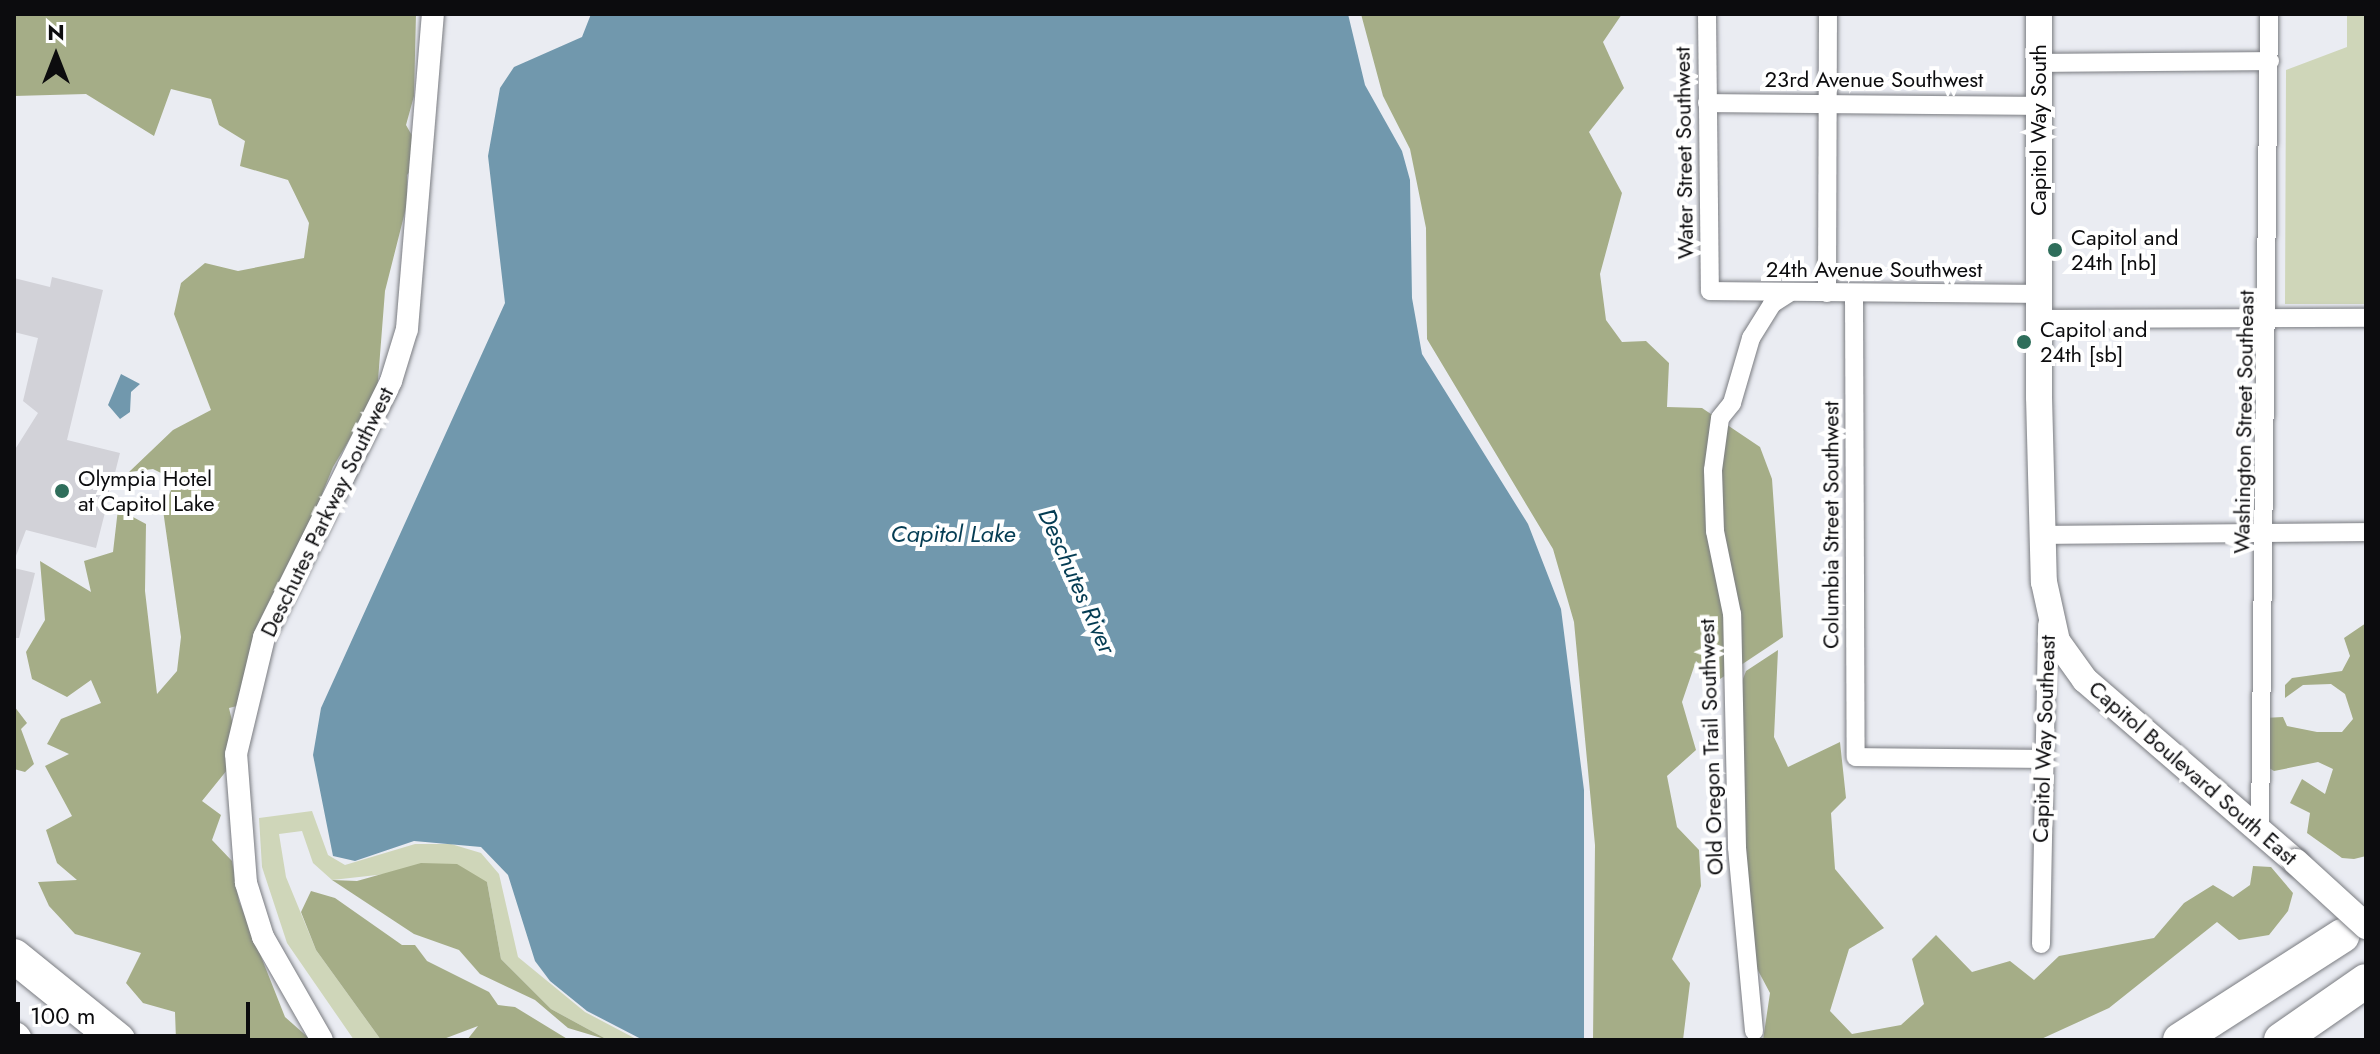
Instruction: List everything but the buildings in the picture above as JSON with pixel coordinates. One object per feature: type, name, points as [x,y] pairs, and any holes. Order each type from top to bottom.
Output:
[{"type":"highway","points":[[2180,1040],[2354,931]]},
{"type":"highway","points":[[14,956],[118,1040]]},
{"type":"highway","points":[[2281,1040],[2366,981]]},
{"type":"main road","name":"Capitol Way South","points":[[2039,14],[2039,306],[2044,535]]},
{"type":"main road","name":"Capitol Way Southeast","points":[[2044,535],[2048,602]]},
{"type":"main road","name":"Capitol Boulevard South East","points":[[2048,602],[2057,641],[2085,680],[2296,862],[2354,931]]},
{"type":"street","name":"Deschutes Parkway Southwest","points":[[322,1040],[263,937],[246,883],[236,754],[264,637],[391,381],[407,329],[433,14]]},
{"type":"street","name":"Water Street Southwest","points":[[1707,14],[1710,291]]},
{"type":"street","points":[[1827,293],[1828,14]]},
{"type":"street","name":"Washington Street Southeast","points":[[2260,830],[2270,319],[2269,14]]},
{"type":"street","points":[[2040,63],[2270,61]]},
{"type":"street","name":"23rd Avenue Southwest","points":[[1707,103],[2040,106]]},
{"type":"street","name":"24th Avenue Southwest","points":[[1710,291],[1854,294],[2270,319],[2366,318]]},
{"type":"street","name":"Old Oregon Trail Southwest","points":[[1754,1031],[1737,847],[1732,614],[1715,531],[1713,470],[1720,418],[1732,403],[1751,338],[1761,317],[1789,293]]},
{"type":"street","name":"Columbia Street Southwest","points":[[1854,294],[1856,757],[2040,759]]},
{"type":"street","points":[[2044,535],[2366,532]]},
{"type":"street","name":"Capitol Way Southeast","points":[[2041,944],[2040,759],[2048,602]]},
{"type":"green space","points":[[14,14],[416,14],[414,96],[406,125],[423,155],[407,175],[407,204],[385,291],[377,393],[333,467],[305,536],[253,702],[229,708],[240,754],[202,801],[221,815],[212,840],[232,861],[239,901],[285,1017],[311,1040],[176,1040],[175,1012],[143,1003],[126,983],[141,953],[75,934],[49,906],[38,882],[77,880],[57,863],[46,830],[72,816],[45,766],[69,754],[47,744],[61,719],[101,703],[91,680],[67,697],[32,679],[26,652],[45,620],[40,561],[91,592],[84,561],[113,552],[118,509],[146,524],[145,591],[157,694],[177,671],[181,637],[163,510],[175,480],[153,469],[129,472],[173,430],[211,410],[174,314],[181,283],[205,263],[238,271],[304,258],[309,223],[288,180],[240,166],[245,141],[219,125],[211,99],[171,89],[154,136],[86,94],[14,96]]},
{"type":"green space","points":[[1361,14],[1622,14],[1603,42],[1624,88],[1589,132],[1622,193],[1600,274],[1606,320],[1622,342],[1646,341],[1669,363],[1667,407],[1702,408],[1760,447],[1772,479],[1783,637],[1717,681],[1696,661],[1682,702],[1696,750],[1667,776],[1677,827],[1699,850],[1701,886],[1672,959],[1690,983],[1683,1040],[1593,1040],[1595,845],[1574,622],[1553,549],[1427,339],[1426,228],[1410,149],[1383,96]]},
{"type":"green space","points":[[2347,14],[2366,14],[2366,304],[2285,304],[2286,70],[2347,47]]},
{"type":"green space","points":[[2366,623],[2366,856],[2354,859],[2342,858],[2307,833],[2310,813],[2290,803],[2302,779],[2325,794],[2333,769],[2318,762],[2274,771],[2259,762],[2264,718],[2283,717],[2287,726],[2317,732],[2342,732],[2353,719],[2345,694],[2331,684],[2303,685],[2285,698],[2285,685],[2292,678],[2342,671],[2350,656],[2344,638]]},
{"type":"green space","points":[[1778,650],[1774,737],[1788,767],[1840,742],[1846,798],[1831,813],[1835,869],[1884,928],[1849,949],[1830,1011],[1852,1034],[1901,1025],[1924,1004],[1912,959],[1936,935],[1972,972],[2010,961],[2034,980],[2059,956],[2154,938],[2184,903],[2213,885],[2233,897],[2250,885],[2253,866],[2271,867],[2293,893],[2288,911],[2269,935],[2239,940],[2217,922],[2109,1008],[2039,1040],[1763,1040],[1770,993],[1746,948],[1734,702],[1746,671]]},
{"type":"green space","points":[[14,706],[27,723],[21,729],[34,764],[25,772],[14,769]]},
{"type":"green space","points":[[312,811],[328,855],[345,865],[415,844],[451,844],[481,853],[499,874],[518,957],[585,1012],[638,1040],[608,1040],[551,1009],[501,959],[487,882],[386,874],[332,880],[313,863],[302,831],[279,834],[286,877],[316,950],[381,1040],[354,1040],[287,943],[262,867],[259,818]]},
{"type":"green space","points":[[421,863],[457,864],[487,882],[501,959],[551,1009],[608,1040],[568,1028],[535,1000],[480,974],[459,950],[414,934],[332,880],[357,881]]},
{"type":"green space","points":[[311,891],[335,898],[402,945],[415,945],[427,961],[489,992],[498,1005],[515,1007],[569,1040],[467,1040],[478,1026],[441,1040],[381,1040],[316,950],[301,912]]},
{"type":"water","name":"Capitol Lake","points":[[591,14],[1348,14],[1365,85],[1402,151],[1410,180],[1412,298],[1422,354],[1528,524],[1561,609],[1584,790],[1584,1040],[643,1040],[587,1011],[550,981],[535,961],[508,875],[481,847],[414,841],[355,861],[333,856],[313,755],[321,708],[505,303],[488,156],[500,88],[514,67],[582,37]]},
{"type":"water","points":[[121,374],[140,384],[131,392],[130,412],[120,419],[108,405]]},
{"type":"place","name":"Capitol and 24th [nb]","points":[[2055,250]]},
{"type":"place","name":"Capitol and 24th [sb]","points":[[2024,342]]},
{"type":"place","name":"Olympia Hotel at Capitol Lake","points":[[62,491]]},
{"type":"water label","name":"Deschutes River","points":[[1077,581]]}]
